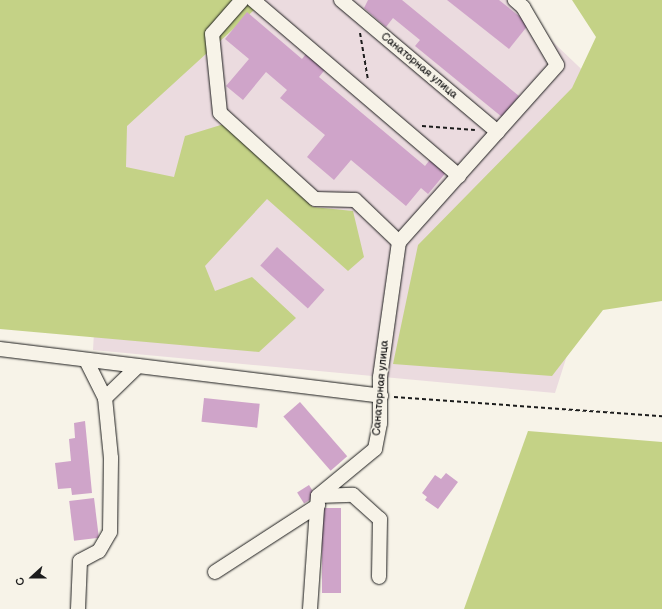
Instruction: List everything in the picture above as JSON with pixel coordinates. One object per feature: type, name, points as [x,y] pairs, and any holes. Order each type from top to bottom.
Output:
[{"type":"street","points":[[242,0],[212,34],[220,112],[315,199],[355,200],[399,242],[557,65],[523,7],[515,0]]},
{"type":"street","points":[[253,0],[459,176]]},
{"type":"street","name":"Санаторная улица","points":[[341,0],[498,132]]},
{"type":"street","name":"Санаторная улица","points":[[215,572],[318,501],[375,449],[381,396],[380,377],[399,242]]},
{"type":"street","points":[[0,349],[381,396]]},
{"type":"street","points":[[78,609],[80,561],[99,551],[110,532],[111,458],[105,398],[86,360]]},
{"type":"street","points":[[105,398],[138,366]]},
{"type":"street","points":[[310,609],[318,501],[353,495],[380,519],[379,577]]},
{"type":"path","points":[[358,14],[371,101]]},
{"type":"path","points":[[417,126],[476,130]]},
{"type":"path","points":[[381,396],[662,416]]},
{"type":"shaded area","points":[[202,0],[525,0],[553,42],[599,86],[586,296],[555,393],[93,350],[107,106]]},
{"type":"green space","points":[[0,0],[265,0],[127,126],[126,167],[174,177],[185,136],[224,124],[313,207],[353,211],[364,257],[348,271],[267,199],[205,266],[215,291],[252,277],[296,318],[259,352],[0,329]]},
{"type":"green space","points":[[572,0],[662,0],[662,301],[603,310],[552,376],[393,364],[418,245],[572,88],[596,37]]},
{"type":"green space","points":[[528,431],[662,442],[662,609],[464,609]]},
{"type":"building","points":[[368,0],[402,0],[519,96],[502,117],[415,46],[420,40],[393,18],[386,27],[364,8]]},
{"type":"building","points":[[447,0],[499,0],[529,24],[509,49]]},
{"type":"building","points":[[247,12],[302,59],[309,50],[328,66],[319,77],[425,166],[432,157],[448,170],[428,194],[421,188],[406,206],[351,160],[334,180],[307,157],[325,135],[280,98],[287,90],[266,72],[243,100],[226,86],[249,59],[225,39]]},
{"type":"building","points":[[277,247],[325,290],[308,308],[260,266]]},
{"type":"building","points":[[204,398],[260,404],[257,428],[201,422]]},
{"type":"building","points":[[300,402],[347,456],[331,471],[283,416]]},
{"type":"building","points":[[85,421],[92,493],[72,495],[71,488],[58,489],[55,463],[71,461],[69,439],[75,438],[74,423]]},
{"type":"building","points":[[446,473],[458,482],[438,509],[425,500],[427,497],[422,493],[435,475],[441,479]]},
{"type":"building","points":[[309,485],[316,496],[304,503],[297,492]]},
{"type":"building","points":[[94,498],[99,538],[74,541],[69,501]]},
{"type":"building","points":[[322,508],[341,508],[341,593],[322,593]]}]
